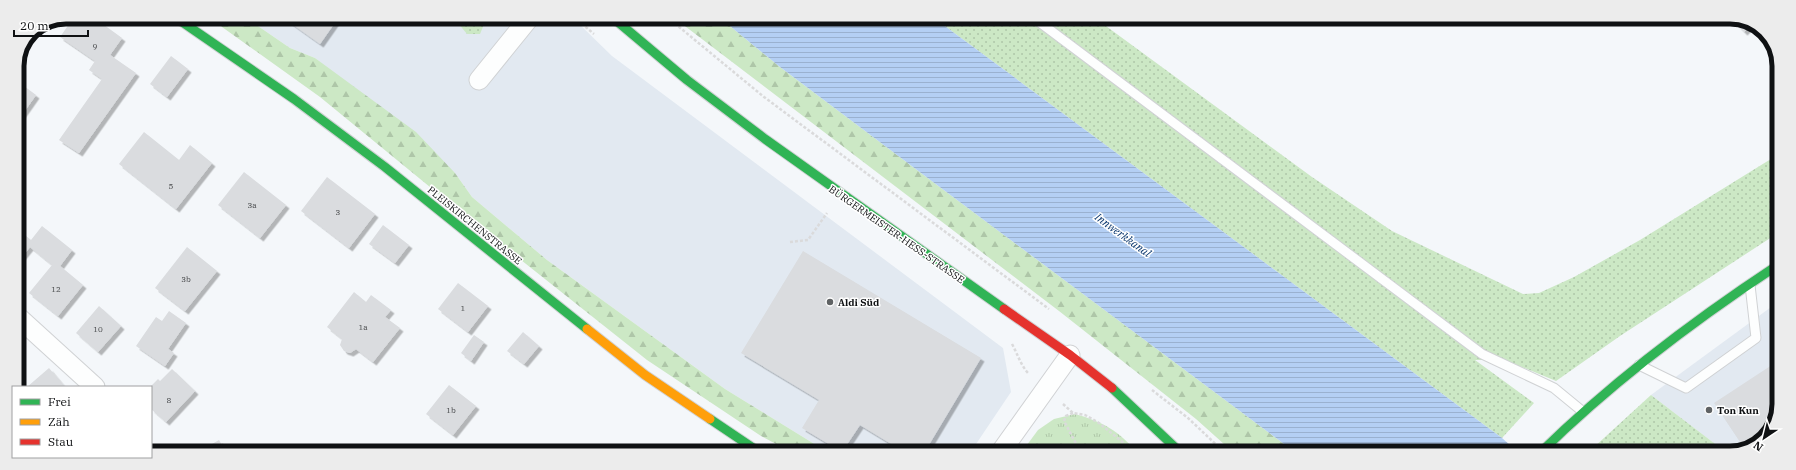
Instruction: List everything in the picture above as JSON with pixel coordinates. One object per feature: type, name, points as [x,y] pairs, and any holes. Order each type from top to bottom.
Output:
[{"type":"main road","name":"PLEISKIRCHENSTRASSE","points":[[185,24],[294,99],[385,167],[645,375],[750,446]]},
{"type":"main road","name":"BÜRGERMEISTER-HESS-STRASSE","points":[[620,24],[687,80],[824,183],[1070,355],[1117,392],[1174,446]]},
{"type":"main road","points":[[1547,446],[1582,411],[1610,386],[1672,338],[1772,269]]},
{"type":"street","points":[[479,80],[524,24]]},
{"type":"street","points":[[24,322],[94,386]]},
{"type":"street","points":[[1005,446],[1070,355]]},
{"type":"lane","points":[[1042,24],[1482,354],[1554,388],[1582,411]]},
{"type":"lane","points":[[1638,364],[1686,388],[1756,338],[1750,284]]},
{"type":"path","points":[[675,24],[764,97],[1053,312]]},
{"type":"path","points":[[790,242],[808,240],[827,212]]},
{"type":"path","points":[[1151,389],[1188,418],[1218,446]]},
{"type":"path","points":[[1073,413],[1066,416],[1064,421],[1077,446]]},
{"type":"shaded area","points":[[255,24],[579,24],[612,56],[1003,348],[1011,392],[975,446],[816,445],[725,389],[547,260],[472,197],[455,173],[315,58],[290,48]]},
{"type":"shaded area","points":[[1772,306],[1772,404],[1770,418],[1744,418],[1744,444],[1718,446],[1651,395]]},
{"type":"green space","points":[[218,24],[255,24],[290,48],[315,58],[416,132],[455,173],[472,197],[547,260],[725,389],[818,446],[780,446],[761,436],[647,360],[458,210],[320,97]]},
{"type":"green space","points":[[459,24],[484,24],[480,34],[467,34]]},
{"type":"green space","points":[[682,24],[728,24],[780,67],[1287,446],[1226,446],[1196,419],[1059,311]]},
{"type":"green space","points":[[942,24],[1103,24],[1312,177],[1392,231],[1523,294],[1539,293],[1574,277],[1640,240],[1772,158],[1772,237],[1620,336],[1556,381],[1505,360],[1475,360],[1534,403],[1502,438]]},
{"type":"green space","points":[[1651,395],[1718,446],[1595,446]]},
{"type":"green space","points":[[1075,414],[1094,420],[1110,428],[1131,446],[1026,446],[1038,430],[1054,419]]},
{"type":"water","name":"Innwerkkanal","points":[[728,24],[942,24],[1511,446],[1287,446],[780,67]]},
{"type":"building","points":[[69,24],[103,24],[122,38],[110,55],[136,73],[79,153],[59,140],[102,79],[89,70],[95,61],[60,37]]},
{"type":"building","points":[[292,24],[334,24],[320,44]]},
{"type":"building","points":[[1737,25],[1748,28],[1744,32]]},
{"type":"building","points":[[171,56],[188,69],[167,97],[150,84]]},
{"type":"building","points":[[24,86],[36,95],[24,112]]},
{"type":"building","points":[[144,132],[179,160],[190,145],[212,163],[176,209],[119,164]]},
{"type":"building","points":[[244,172],[286,205],[260,238],[218,205]]},
{"type":"building","points":[[327,177],[375,214],[349,248],[301,211]]},
{"type":"building","points":[[383,225],[409,245],[395,263],[369,244]]},
{"type":"building","points":[[42,226],[72,250],[60,266],[83,285],[58,316],[29,293],[52,265],[30,247],[24,254],[24,234],[31,240]]},
{"type":"building","points":[[187,247],[217,271],[185,311],[155,288]]},
{"type":"building","name":"Aldi Süd","points":[[803,251],[981,358],[928,446],[894,446],[860,425],[846,446],[832,446],[802,428],[819,400],[741,353]]},
{"type":"building","points":[[458,283],[488,306],[468,332],[438,309]]},
{"type":"building","points":[[354,292],[366,302],[371,295],[391,310],[385,317],[400,328],[373,362],[356,349],[350,353],[344,351],[340,345],[342,339],[327,327]]},
{"type":"building","points":[[99,306],[121,326],[98,352],[76,333]]},
{"type":"building","points":[[169,311],[186,323],[168,349],[174,353],[165,366],[136,346],[156,317],[162,321]]},
{"type":"building","points":[[523,332],[539,346],[524,364],[507,351]]},
{"type":"building","points":[[474,335],[484,342],[471,361],[461,353]]},
{"type":"building","points":[[1772,365],[1772,404],[1770,418],[1744,418],[1744,444],[1742,444],[1714,403]]},
{"type":"building","points":[[49,368],[64,386],[28,386]]},
{"type":"building","points":[[172,369],[195,391],[166,422],[152,410],[151,386],[158,379],[160,381]]},
{"type":"building","points":[[449,385],[476,406],[453,435],[426,414]]},
{"type":"building","points":[[219,440],[222,446],[208,446]]},
{"type":"traffic: fast","points":[[185,24],[294,99],[385,167],[587,329]]},
{"type":"traffic: fast","points":[[620,24],[687,80],[765,139],[1004,309]]},
{"type":"traffic: fast","points":[[1548,446],[1596,401],[1654,353],[1715,308],[1772,269]]},
{"type":"traffic: fast","points":[[1112,388],[1174,446]]},
{"type":"traffic: fast","points":[[710,419],[750,446]]},
{"type":"traffic: slow","points":[[587,329],[645,375],[710,419]]},
{"type":"traffic: jam","points":[[1004,309],[1070,355],[1112,388]]},
{"type":"place","name":"Aldi Süd","points":[[830,302]]},
{"type":"place","name":"Ton Kun","points":[[1709,410]]}]
